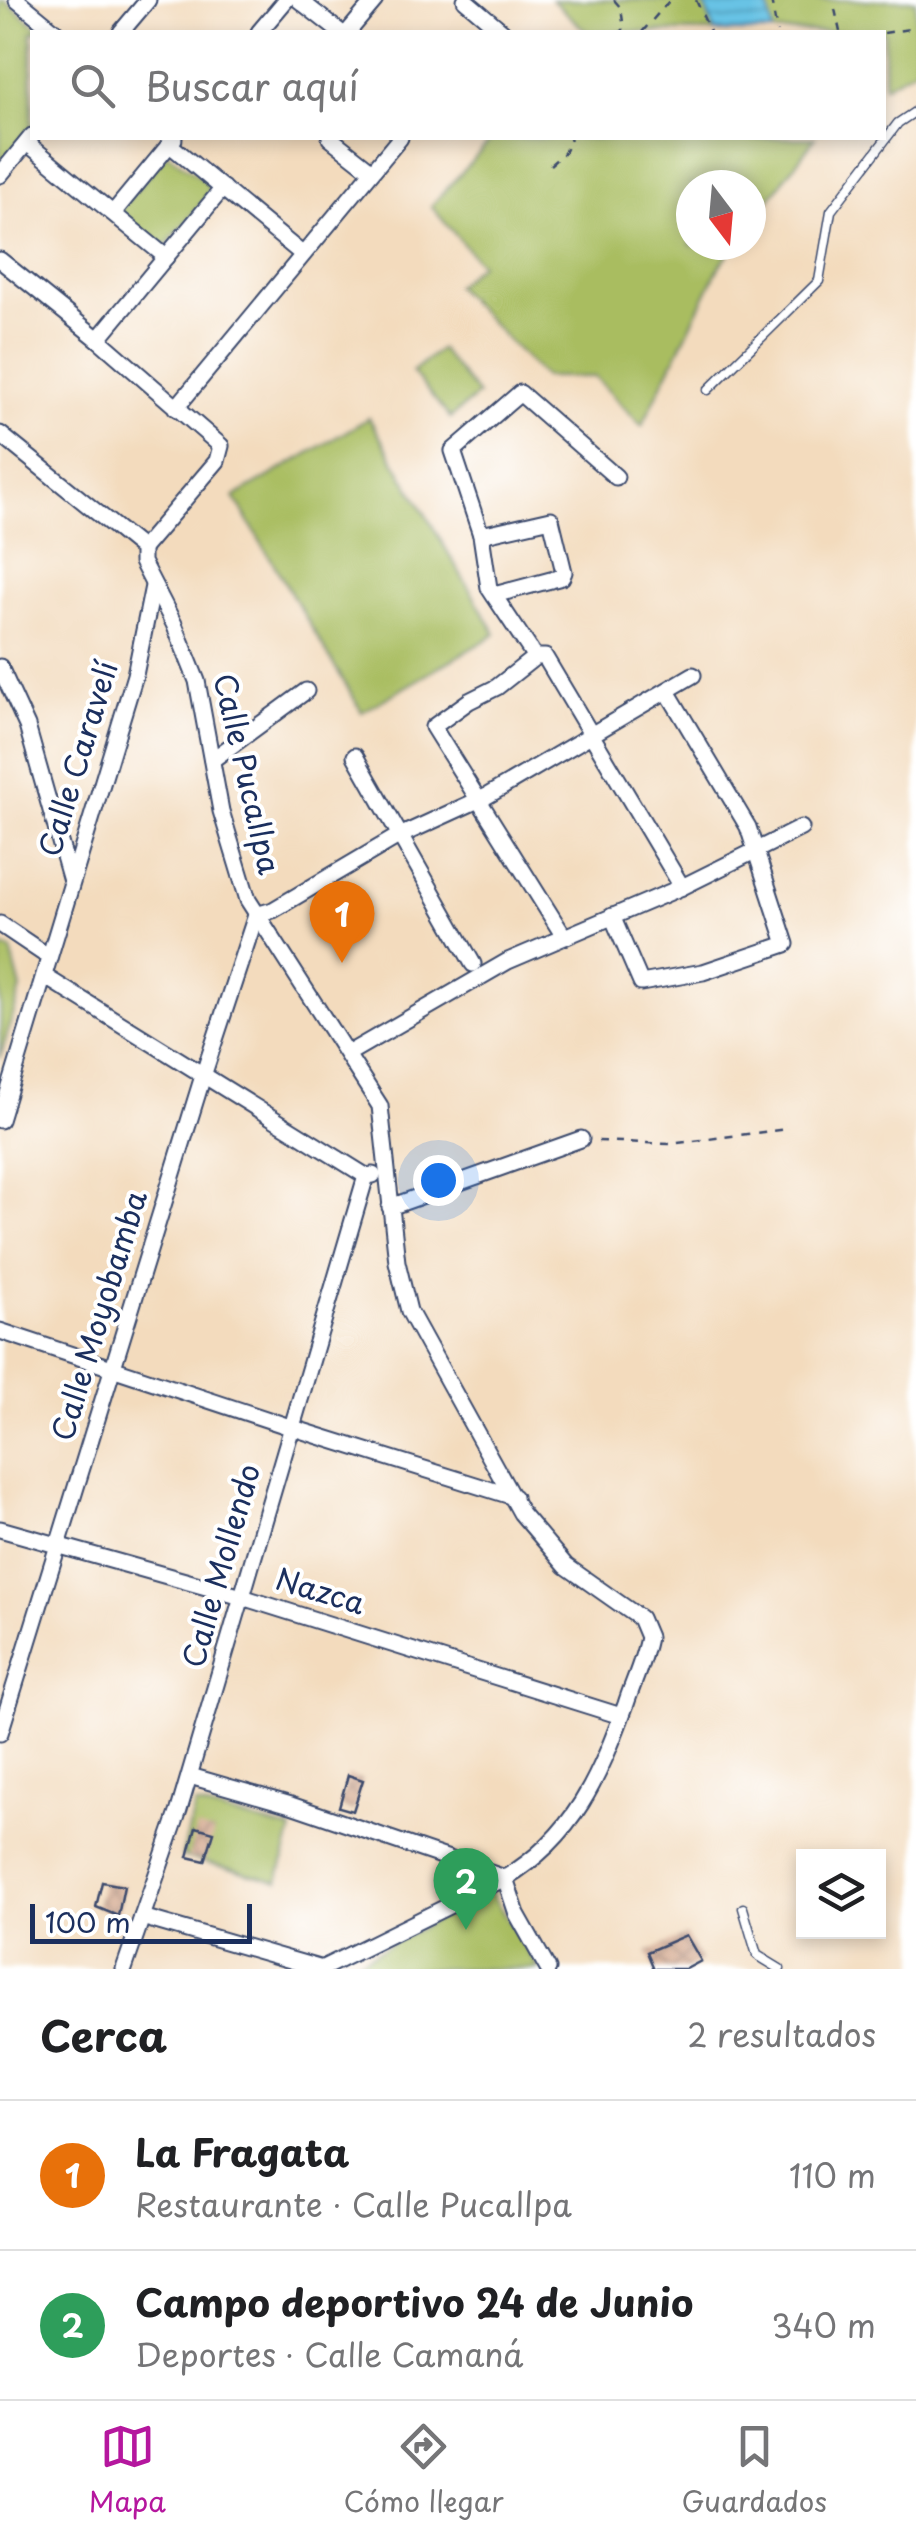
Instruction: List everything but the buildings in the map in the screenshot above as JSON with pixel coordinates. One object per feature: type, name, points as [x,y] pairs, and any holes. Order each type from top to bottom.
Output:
[{"type":"street","points":[[17,0],[54,30]]},
{"type":"street","points":[[123,30],[148,0]]},
{"type":"street","points":[[262,30],[286,0]]},
{"type":"street","points":[[299,0],[337,30]]},
{"type":"street","points":[[350,30],[375,0]]},
{"type":"street","points":[[465,0],[495,30]]},
{"type":"street","points":[[0,175],[30,139]]},
{"type":"street","points":[[31,140],[166,257]]},
{"type":"street","points":[[333,140],[372,171]]},
{"type":"street","points":[[176,408],[398,140]]},
{"type":"street","points":[[113,213],[172,141],[302,254]]},
{"type":"street","points":[[98,339],[224,188]]},
{"type":"street","points":[[0,260],[221,446],[217,461],[142,549],[0,434]]},
{"type":"street","points":[[535,657],[490,588],[481,535],[453,451],[520,393],[616,477]]},
{"type":"street","points":[[481,535],[551,519],[564,572],[562,577],[494,595]]},
{"type":"street","name":"Calle Pucallpa","points":[[142,549],[142,562],[174,624],[197,681],[230,848],[256,916],[349,1053],[380,1106],[400,1282],[410,1310],[521,1513],[566,1566],[640,1618],[645,1626],[646,1646],[621,1716]]},
{"type":"street","name":"Calle Caravelí","points":[[0,1120],[135,675],[152,586]]},
{"type":"street","points":[[563,935],[434,725],[497,687],[535,657],[545,656],[682,887]]},
{"type":"street","points":[[0,667],[27,726],[71,881]]},
{"type":"street","points":[[256,916],[274,910],[395,838],[479,800],[693,675]]},
{"type":"street","points":[[612,916],[641,983],[703,972],[786,944],[743,817],[666,691]]},
{"type":"street","points":[[212,760],[306,692]]},
{"type":"street","points":[[355,756],[474,964]]},
{"type":"street","points":[[349,1053],[508,961],[682,887],[801,828]]},
{"type":"street","name":"Calle Moyobamba","points":[[0,1733],[256,916]]},
{"type":"street","points":[[0,924],[49,957]]},
{"type":"street","points":[[44,976],[366,1176],[387,1174]]},
{"type":"street","points":[[390,1207],[581,1139]]},
{"type":"street","name":"Calle Mollendo","points":[[124,1969],[190,1776],[366,1176]]},
{"type":"street","points":[[0,1331],[514,1497]]},
{"type":"street","name":"Nazca","points":[[0,1529],[242,1597],[621,1716]]},
{"type":"street","points":[[142,1916],[322,1969],[522,1868],[555,1838],[593,1788],[621,1716]]},
{"type":"street","points":[[190,1776],[505,1878]]},
{"type":"street","points":[[505,1878],[517,1914],[548,1969]]},
{"type":"lane","points":[[886,139],[898,123],[916,111]]},
{"type":"lane","points":[[708,390],[819,281],[831,211],[885,140]]},
{"type":"lane","points":[[743,1908],[757,1955],[780,1969]]},
{"type":"path","points":[[614,0],[622,8],[623,30]]},
{"type":"path","points":[[644,30],[670,0]]},
{"type":"path","points":[[696,0],[709,30]]},
{"type":"path","points":[[771,0],[778,30]]},
{"type":"path","points":[[835,9],[840,30]]},
{"type":"path","points":[[886,33],[916,28]]},
{"type":"path","points":[[550,164],[564,153],[570,140]]},
{"type":"path","points":[[581,1139],[670,1144],[786,1129]]},
{"type":"green space","points":[[0,0],[4,0],[41,30],[30,30],[30,127],[0,164]]},
{"type":"green space","points":[[552,0],[916,0],[916,68],[886,85],[886,30],[585,30]]},
{"type":"green space","points":[[491,140],[814,140],[766,204],[766,170],[676,170],[676,260],[724,260],[642,426],[595,377],[544,377],[455,286],[480,264],[431,206]]},
{"type":"green space","points":[[167,153],[209,184],[208,196],[166,245],[157,244],[122,217],[121,208]]},
{"type":"green space","points":[[440,349],[478,395],[450,418],[412,372]]},
{"type":"green space","points":[[369,418],[496,634],[362,712],[234,497]]},
{"type":"green space","points":[[0,946],[11,950],[21,989],[0,1058]]},
{"type":"green space","points":[[195,1805],[292,1830],[278,1881],[182,1856]]},
{"type":"green space","points":[[490,1892],[539,1969],[343,1969]]},
{"type":"water","points":[[703,0],[767,0],[773,30],[714,30]]},
{"type":"place","name":"La Fragata","points":[[342,963]]},
{"type":"place","name":"Campo deportivo 24 de Junio","points":[[466,1930]]}]
